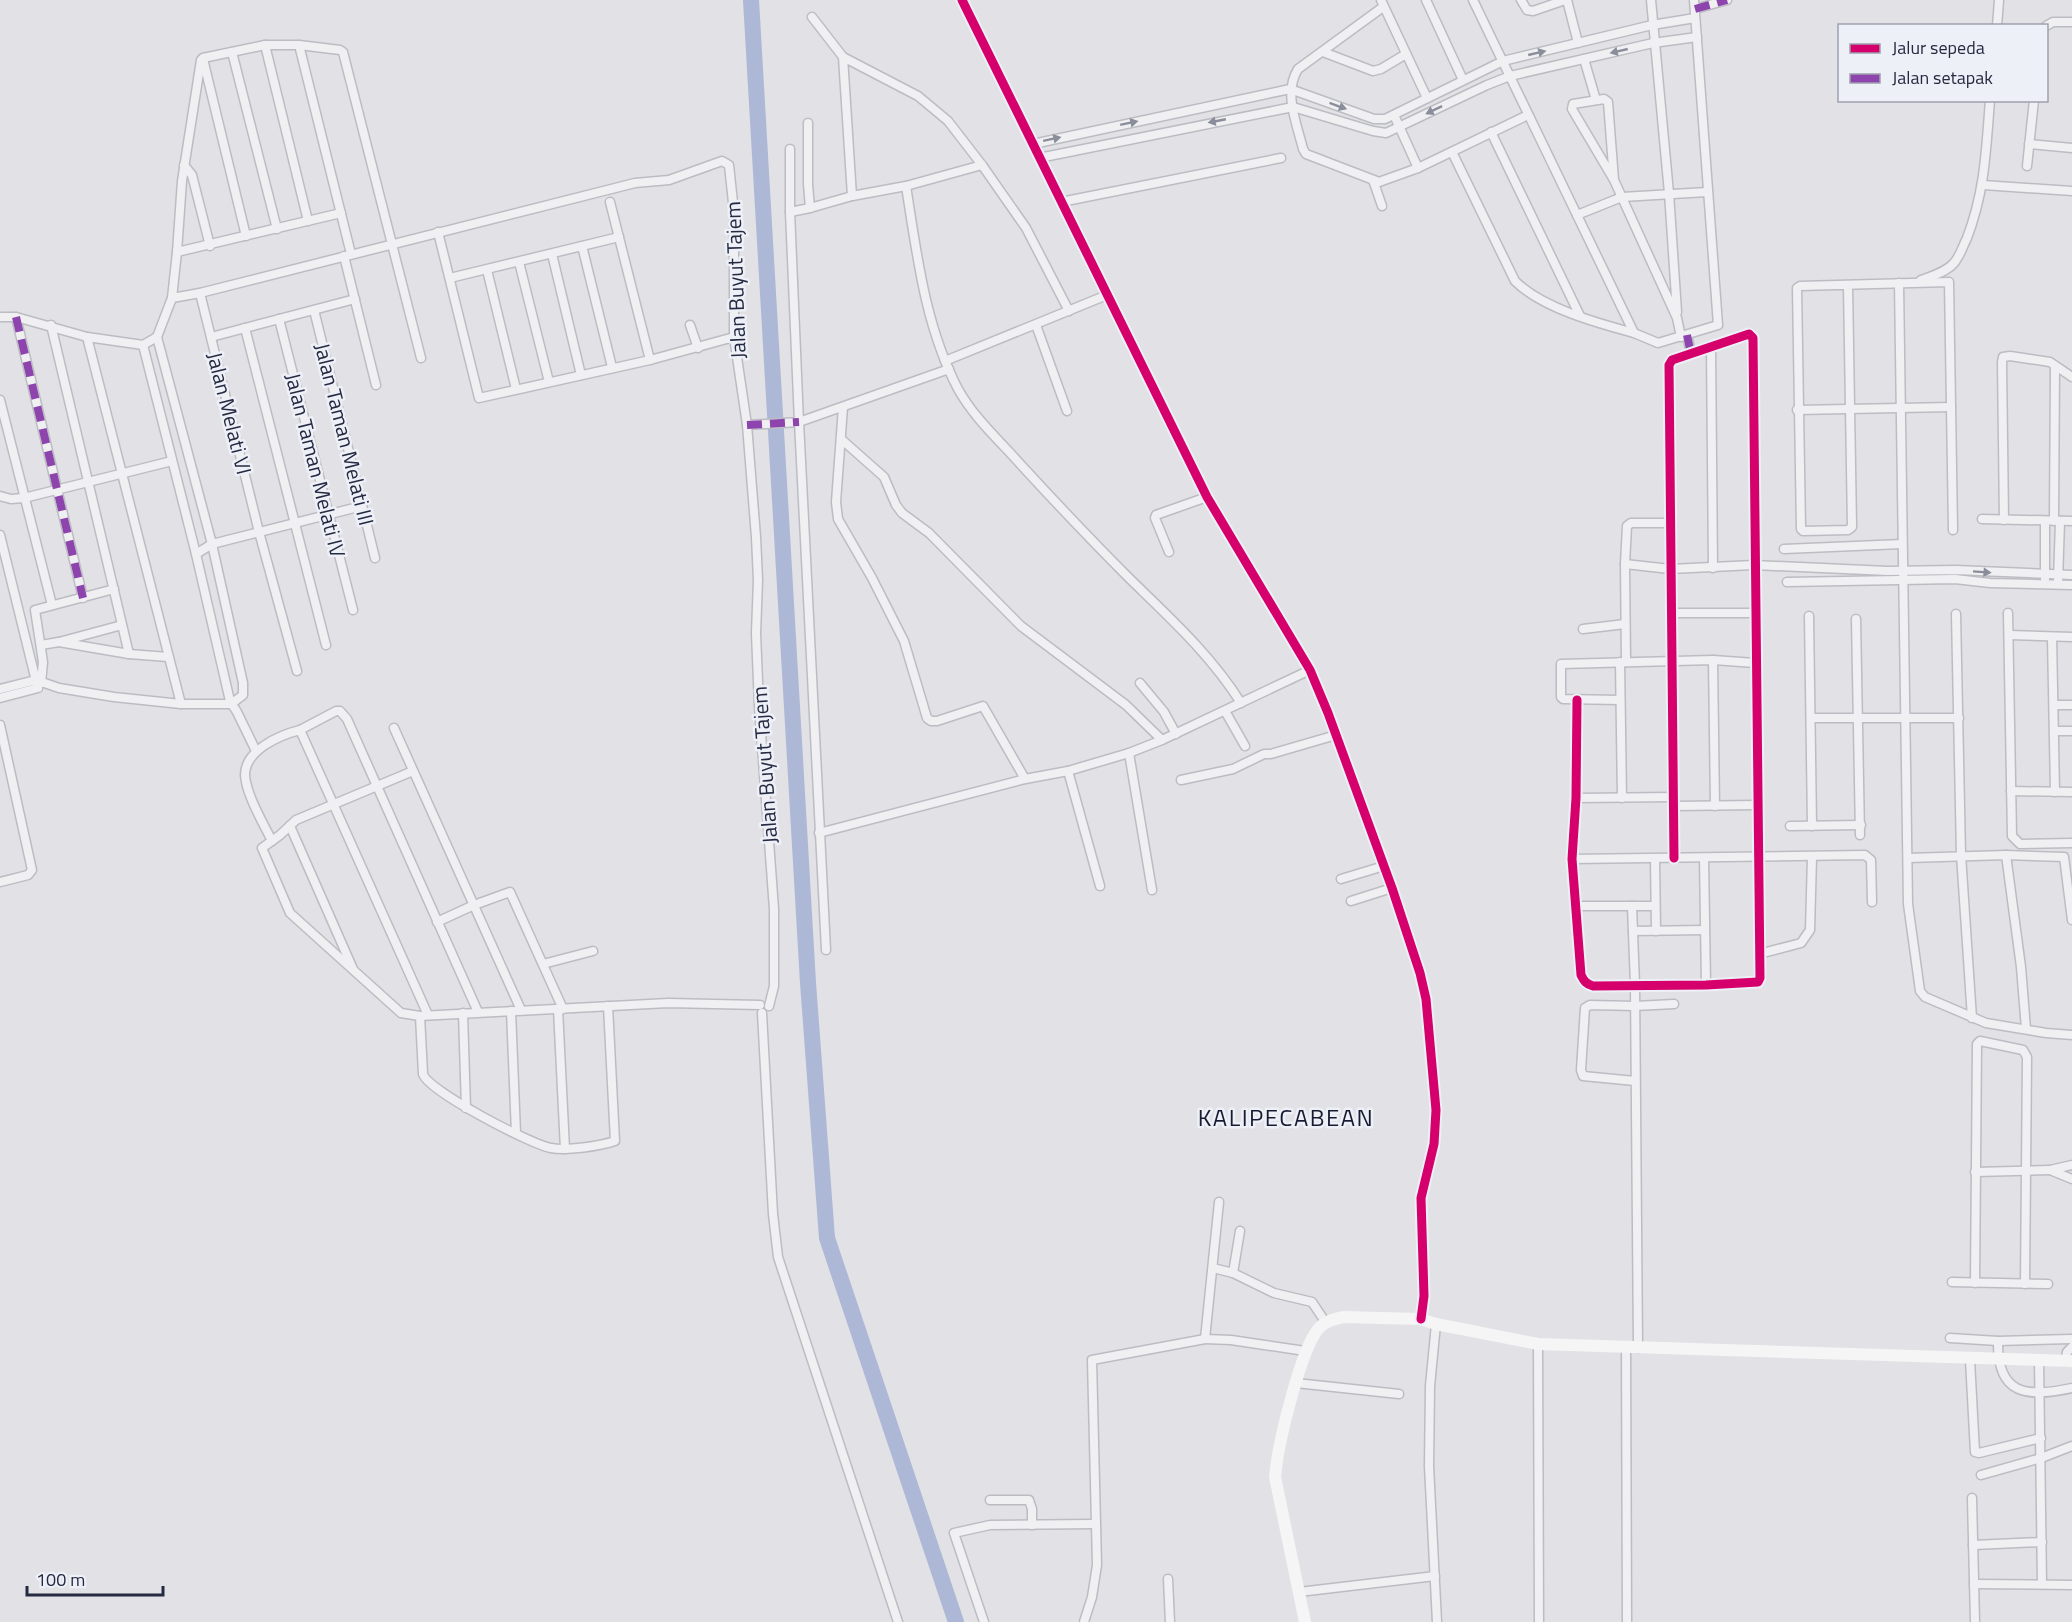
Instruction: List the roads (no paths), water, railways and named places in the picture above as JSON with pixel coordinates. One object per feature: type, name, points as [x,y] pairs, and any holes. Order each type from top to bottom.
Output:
[{"type":"street","points":[[962,0],[1207,497],[1310,670],[1392,888],[1420,973],[1426,999],[1436,1110],[1434,1144],[1421,1198],[1424,1296],[1421,1319]]},
{"type":"street","points":[[1426,0],[1463,80]]},
{"type":"street","points":[[1473,0],[1634,333]]},
{"type":"street","points":[[1521,0],[1527,10],[1533,10],[1566,0],[1578,44]]},
{"type":"street","points":[[1651,0],[1653,43],[1669,193],[1677,318]]},
{"type":"street","points":[[1033,144],[1286,90],[1374,119],[1384,118],[1503,61],[1652,25],[1727,0]]},
{"type":"street","points":[[1997,24],[1999,0]]},
{"type":"street","points":[[1426,98],[1382,3],[1323,52],[1298,69],[1286,90],[1306,154],[1379,182],[1418,168],[1528,115]]},
{"type":"street","points":[[1674,858],[1669,365],[1688,343],[1718,325],[1695,9]]},
{"type":"street","points":[[812,17],[843,57],[918,96],[948,121],[1026,228],[1069,311]]},
{"type":"street","points":[[2048,25],[2053,22],[2072,22]]},
{"type":"street","points":[[1039,158],[1290,107],[1373,131],[1386,132],[1510,76],[1653,43],[1697,37]]},
{"type":"street","points":[[265,45],[308,221]]},
{"type":"street","points":[[203,58],[265,45],[299,45],[343,52],[421,357]]},
{"type":"street","points":[[299,45],[341,213],[355,299],[376,385]]},
{"type":"street","points":[[232,52],[277,229]]},
{"type":"street","points":[[1323,52],[1373,71],[1382,69],[1406,54]]},
{"type":"street","points":[[843,57],[852,196]]},
{"type":"street","points":[[203,58],[184,165],[172,298],[157,337],[212,544],[243,683],[243,695],[234,708]]},
{"type":"street","points":[[203,58],[246,236]]},
{"type":"street","points":[[1584,59],[1596,100]]},
{"type":"street","points":[[1614,180],[1608,102],[1604,99],[1573,104],[1572,109],[1614,180],[1688,343]]},
{"type":"street","points":[[1915,283],[1943,271],[1954,263],[1962,251],[1974,219],[1983,184],[1990,102]]},
{"type":"street","points":[[2027,166],[2034,102]]},
{"type":"street","points":[[1394,115],[1418,168]]},
{"type":"street","points":[[808,123],[810,208]]},
{"type":"street","points":[[1095,130],[1099,146]]},
{"type":"street","points":[[1491,132],[1580,316]]},
{"type":"street","points":[[2029,144],[2072,148]]},
{"type":"street","points":[[790,149],[797,423],[826,950]]},
{"type":"street","points":[[1452,152],[1515,281],[1534,296],[1592,322],[1634,333],[1658,343],[1688,343],[1712,347],[1747,334],[1752,338],[1760,978],[1758,982],[1635,988],[1593,986],[1587,985],[1583,980],[1572,860],[1576,798],[1577,700]]},
{"type":"street","points":[[1061,202],[1281,158]]},
{"type":"street","name":"Jalan Buyut Tajem","points":[[172,298],[200,293],[635,183],[669,180],[712,164],[726,162],[729,165],[734,212],[734,337],[750,425],[758,580],[756,633],[759,706],[774,909],[774,986],[764,1008],[773,1214],[778,1257],[898,1622]]},
{"type":"street","points":[[184,165],[192,175],[210,246]]},
{"type":"street","points":[[790,212],[852,196],[906,186],[982,165]]},
{"type":"street","points":[[1373,180],[1382,206]]},
{"type":"street","points":[[1983,184],[2072,191]]},
{"type":"street","points":[[906,186],[927,304],[947,365],[972,410],[1074,524],[1198,645],[1242,703]]},
{"type":"street","points":[[1577,215],[1622,197],[1707,192]]},
{"type":"street","points":[[610,202],[650,360]]},
{"type":"street","points":[[177,252],[341,213]]},
{"type":"street","points":[[438,232],[478,396],[482,398],[650,360],[734,337]]},
{"type":"street","points":[[450,278],[619,237]]},
{"type":"street","points":[[582,246],[612,368]]},
{"type":"street","points":[[552,254],[581,375]]},
{"type":"street","points":[[519,262],[549,382]]},
{"type":"street","points":[[487,270],[516,389]]},
{"type":"street","points":[[1899,283],[1908,904],[1920,991],[1925,997],[1986,1023],[2072,1035]]},
{"type":"street","points":[[1848,286],[1852,524],[1850,529],[1803,531],[1801,529],[1797,410],[1797,288],[1800,286],[1950,283],[1953,530]]},
{"type":"street","name":"Jalan Melati VI","points":[[200,293],[259,532],[297,671]]},
{"type":"street","points":[[211,337],[355,299]]},
{"type":"street","points":[[750,425],[797,423],[843,407],[947,365],[1036,324],[1109,299]]},
{"type":"street","name":"Jalan Taman Melati III","points":[[314,310],[375,558]]},
{"type":"street","points":[[0,317],[16,317],[87,337],[143,345],[157,337]]},
{"type":"street","points":[[16,317],[83,597]]},
{"type":"street","name":"Jalan Taman Melati IV","points":[[279,319],[353,610]]},
{"type":"street","points":[[1036,324],[1067,411]]},
{"type":"street","points":[[51,325],[129,654]]},
{"type":"street","points":[[690,325],[698,348]]},
{"type":"street","points":[[245,328],[326,645]]},
{"type":"street","points":[[87,337],[181,704]]},
{"type":"street","points":[[143,345],[234,708],[256,752]]},
{"type":"street","points":[[1712,347],[1713,568]]},
{"type":"street","points":[[2004,520],[2003,357],[2050,362],[2072,377]]},
{"type":"street","points":[[2055,366],[2058,585]]},
{"type":"street","points":[[0,400],[52,605]]},
{"type":"street","points":[[843,407],[836,502],[838,519],[872,578],[904,641],[927,718],[937,721],[983,706],[1025,780]]},
{"type":"street","points":[[1797,410],[1951,407]]},
{"type":"street","points":[[841,439],[884,477],[902,513],[929,534],[1021,626],[1126,705],[1162,740]]},
{"type":"street","points":[[0,496],[11,499],[24,498],[172,461]]},
{"type":"street","points":[[1169,552],[1155,518],[1156,515],[1207,497]]},
{"type":"street","points":[[196,554],[212,544],[363,506]]},
{"type":"street","points":[[1982,519],[2072,521]]},
{"type":"street","points":[[2044,521],[2045,585]]},
{"type":"street","points":[[1622,798],[1620,700],[1626,624],[1625,564],[1628,526],[1631,523],[1670,523]]},
{"type":"street","points":[[0,535],[39,684]]},
{"type":"street","points":[[1784,549],[1902,544]]},
{"type":"street","points":[[1625,564],[1670,569],[1754,566],[2072,575]]},
{"type":"street","points":[[1787,582],[1956,579],[2072,585]]},
{"type":"street","points":[[39,684],[44,670],[34,609],[114,589]]},
{"type":"street","points":[[1671,613],[1755,613]]},
{"type":"street","points":[[2008,613],[2012,836],[2020,844],[2072,843]]},
{"type":"street","points":[[1956,614],[1961,855],[1972,1018]]},
{"type":"street","points":[[1809,616],[1812,826]]},
{"type":"street","points":[[1856,619],[1860,836]]},
{"type":"street","points":[[1582,629],[1626,624]]},
{"type":"street","points":[[41,645],[122,625]]},
{"type":"street","points":[[2009,635],[2072,637]]},
{"type":"street","points":[[2052,637],[2055,792]]},
{"type":"street","points":[[59,642],[129,654],[168,657]]},
{"type":"street","points":[[1620,700],[1563,699],[1561,697],[1561,664],[1713,660],[1755,663]]},
{"type":"street","points":[[1713,660],[1715,806]]},
{"type":"street","points":[[819,832],[1068,771],[1129,753],[1176,734],[1310,670]]},
{"type":"street","points":[[1140,683],[1164,712],[1176,734]]},
{"type":"street","points":[[0,689],[39,684],[114,697],[234,708]]},
{"type":"street","points":[[0,698],[39,684]]},
{"type":"street","points":[[2055,705],[2072,705]]},
{"type":"street","points":[[272,841],[248,788],[245,773],[256,752],[280,737],[300,730],[336,711],[344,714],[478,1012]]},
{"type":"street","points":[[1225,711],[1245,746]]},
{"type":"street","points":[[1811,718],[1959,718]]},
{"type":"street","points":[[0,725],[32,870],[28,874],[0,882]]},
{"type":"street","points":[[394,728],[521,1010]]},
{"type":"street","points":[[300,730],[424,1015],[424,1078],[466,1108],[540,1145],[566,1149],[615,1141],[608,1006]]},
{"type":"street","points":[[2055,732],[2072,731]]},
{"type":"street","points":[[1181,780],[1233,769],[1264,754],[1272,754],[1336,735]]},
{"type":"street","points":[[1129,753],[1152,890]]},
{"type":"street","points":[[413,771],[300,818],[262,848],[290,913],[401,1013],[424,1015],[668,1003],[764,1008]]},
{"type":"street","points":[[1068,771],[1100,886]]},
{"type":"street","points":[[2011,791],[2072,792]]},
{"type":"street","points":[[1576,798],[1622,798],[1715,806],[1757,805]]},
{"type":"street","points":[[1790,826],[1861,825]]},
{"type":"street","points":[[290,826],[354,973]]},
{"type":"street","points":[[1572,860],[1867,855],[1871,860],[1872,902]]},
{"type":"street","points":[[1908,858],[1961,855],[2064,857],[2072,920]]},
{"type":"street","points":[[2006,855],[2022,967],[2026,1029]]},
{"type":"street","points":[[1759,954],[1801,943],[1806,939],[1810,930],[1812,857]]},
{"type":"street","points":[[1704,858],[1706,985]]},
{"type":"street","points":[[1655,859],[1656,931]]},
{"type":"street","points":[[1341,879],[1384,866]]},
{"type":"street","points":[[1351,901],[1392,888]]},
{"type":"street","points":[[437,922],[510,892],[561,1009],[566,1149]]},
{"type":"street","points":[[1575,906],[1656,906]]},
{"type":"street","points":[[1628,1622],[1635,1081],[1632,906]]},
{"type":"street","points":[[1633,931],[1705,930]]},
{"type":"street","points":[[543,964],[593,951]]},
{"type":"street","points":[[1635,1081],[1583,1076],[1581,1070],[1585,1008],[1590,1005],[1674,1004]]},
{"type":"street","points":[[511,1011],[516,1133]]},
{"type":"street","points":[[463,1013],[466,1108]]},
{"type":"street","points":[[1975,1283],[1977,1044],[1980,1041],[2023,1050],[2026,1053],[2025,1284]]},
{"type":"street","points":[[1975,1172],[2050,1170],[2072,1165]]},
{"type":"street","points":[[2050,1170],[2072,1179]]},
{"type":"street","points":[[1205,1339],[1219,1202]]},
{"type":"street","points":[[1233,1273],[1240,1231]]},
{"type":"street","points":[[1213,1268],[1233,1273],[1274,1293],[1312,1302],[1326,1323]]},
{"type":"street","points":[[1952,1282],[2048,1284]]},
{"type":"street","points":[[1305,1622],[1275,1477],[1278,1455],[1305,1351],[1315,1333],[1326,1323],[1344,1317],[1421,1319],[1538,1344],[1997,1360],[2068,1361],[2066,1354],[2072,1340],[1998,1341],[1950,1338]]},
{"type":"street","points":[[1436,1324],[1430,1386],[1429,1466],[1437,1622]]},
{"type":"street","points":[[1084,1622],[1092,1597],[1097,1565],[1094,1524],[1092,1359],[1205,1339],[1231,1340],[1305,1351]]},
{"type":"street","points":[[1998,1341],[1997,1360],[2011,1386],[2019,1391],[2039,1392],[2072,1388]]},
{"type":"street","points":[[1538,1344],[1539,1622]]},
{"type":"street","points":[[1971,1359],[1974,1450],[1976,1453],[2041,1440]]},
{"type":"street","points":[[2039,1360],[2042,1584]]},
{"type":"street","points":[[1296,1383],[1399,1394]]},
{"type":"street","points":[[1981,1475],[2072,1446]]},
{"type":"street","points":[[1972,1498],[1975,1622]]},
{"type":"street","points":[[990,1500],[1029,1500],[1032,1509],[1032,1525]]},
{"type":"street","points":[[984,1622],[954,1533],[990,1525],[1094,1524]]},
{"type":"street","points":[[1973,1545],[2042,1542]]},
{"type":"street","points":[[1299,1592],[1436,1576]]},
{"type":"street","points":[[1168,1579],[1170,1622]]},
{"type":"street","points":[[1974,1584],[2072,1584]]},
{"type":"waterway","points":[[751,0],[808,983],[827,1238],[956,1622]]},
{"type":"district","name":"KALIPECABEAN","points":[[1286,1117]]}]
